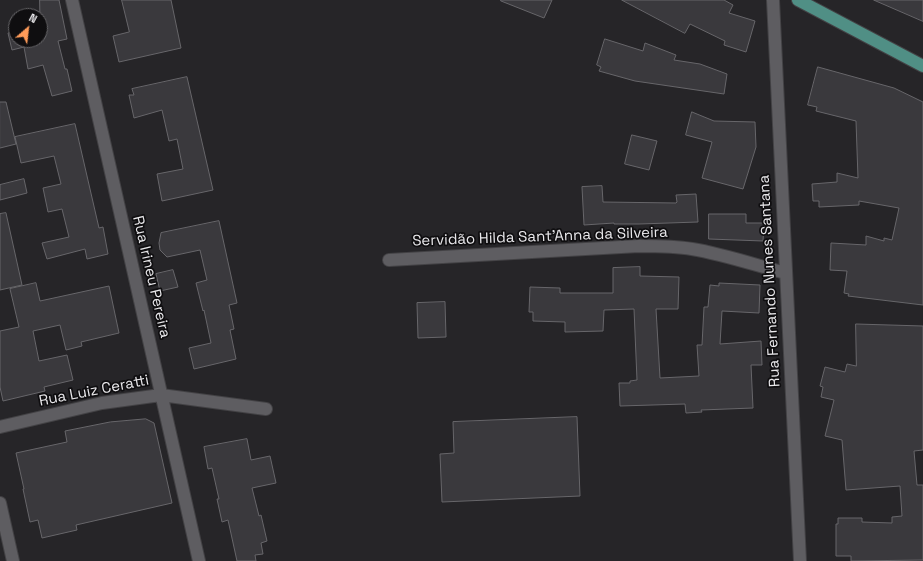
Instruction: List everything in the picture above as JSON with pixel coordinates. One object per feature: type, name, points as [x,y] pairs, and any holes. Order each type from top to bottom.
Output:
[{"type":"main road","points":[[798,0],[923,66]]},
{"type":"street","name":"Rua Irineu Pereira","points":[[72,0],[199,561]]},
{"type":"street","name":"Rua Fernando Nunes Santana","points":[[773,0],[800,561]]},
{"type":"street","name":"Servidão Hilda Sant'Anna da Silveira","points":[[389,260],[639,246],[692,249],[717,254],[785,273]]},
{"type":"street","name":"Rua Luiz Ceratti","points":[[0,427],[132,398],[161,395],[266,409]]},
{"type":"street","points":[[0,503],[13,561]]},
{"type":"building","points":[[40,0],[59,0],[67,39],[58,41],[72,91],[52,96],[43,65],[28,69],[24,48],[48,48],[48,8],[40,8]]},
{"type":"building","points":[[122,0],[171,0],[181,48],[119,62],[113,36],[129,32]]},
{"type":"building","points":[[501,0],[552,0],[544,18]]},
{"type":"building","points":[[622,0],[724,0],[733,5],[729,13],[755,21],[746,52],[724,45],[725,41],[690,24],[685,33]]},
{"type":"building","points":[[874,0],[923,0],[923,21]]},
{"type":"building","points":[[605,39],[643,51],[645,43],[676,55],[674,60],[700,64],[727,74],[724,94],[635,81],[599,71],[601,67],[597,65]]},
{"type":"building","points":[[818,67],[894,88],[923,102],[923,305],[848,296],[849,294],[844,293],[847,271],[830,270],[831,243],[866,245],[866,236],[884,241],[884,238],[892,240],[899,208],[859,201],[859,205],[819,207],[819,201],[813,201],[812,184],[837,182],[837,173],[858,178],[856,121],[816,111],[817,107],[808,105]]},
{"type":"building","points":[[187,77],[213,190],[162,201],[157,174],[183,169],[177,139],[169,141],[162,110],[134,118],[129,95],[134,95],[132,89]]},
{"type":"building","points":[[0,102],[6,102],[16,144],[0,148]]},
{"type":"building","points":[[692,112],[714,121],[755,122],[756,147],[743,189],[702,178],[712,142],[686,135]]},
{"type":"building","points":[[75,124],[99,228],[103,227],[108,254],[87,259],[85,249],[47,259],[42,243],[69,237],[62,209],[48,212],[43,188],[61,184],[54,156],[21,163],[15,137]]},
{"type":"building","points":[[632,135],[657,141],[649,170],[625,164]]},
{"type":"building","points":[[24,179],[27,193],[0,200],[0,185]]},
{"type":"building","points":[[602,186],[603,202],[676,203],[676,195],[696,194],[698,222],[639,224],[614,223],[584,225],[582,187]]},
{"type":"building","points":[[6,213],[22,285],[0,290],[0,214]]},
{"type":"building","points":[[709,214],[746,214],[746,223],[764,223],[763,241],[709,239]]},
{"type":"building","points":[[219,221],[237,303],[229,305],[234,329],[230,330],[236,359],[194,369],[189,348],[211,343],[204,310],[203,311],[196,283],[207,280],[200,250],[167,257],[160,250],[159,243],[161,233]]},
{"type":"building","points":[[640,267],[640,276],[679,277],[678,309],[656,309],[660,378],[699,376],[697,345],[702,345],[704,307],[708,307],[710,285],[719,286],[719,283],[760,285],[759,313],[722,311],[720,344],[761,341],[762,365],[751,365],[753,408],[701,410],[702,412],[686,413],[685,404],[620,406],[619,383],[630,383],[630,381],[637,380],[634,309],[604,310],[603,331],[565,332],[565,322],[533,321],[533,312],[529,312],[530,287],[560,288],[560,293],[613,293],[613,268]]},
{"type":"building","points":[[173,270],[178,287],[160,291],[156,274]]},
{"type":"building","points":[[36,283],[40,301],[109,286],[119,333],[81,342],[82,346],[66,350],[60,325],[33,331],[39,361],[67,355],[73,380],[44,387],[45,391],[3,401],[0,387],[0,331],[19,327],[10,289]]},
{"type":"building","points":[[445,302],[446,337],[418,338],[417,303]]},
{"type":"building","points":[[856,324],[923,326],[923,450],[914,451],[917,485],[923,485],[923,560],[851,561],[851,556],[836,556],[836,524],[838,524],[838,518],[862,518],[862,522],[892,523],[892,517],[902,516],[900,486],[846,490],[842,440],[825,436],[834,400],[821,397],[823,387],[820,386],[825,367],[845,372],[847,364],[856,366]]},
{"type":"building","points":[[577,417],[580,496],[442,502],[440,454],[454,453],[453,422]]},
{"type":"building","points":[[146,419],[154,423],[172,503],[76,525],[77,530],[42,538],[38,520],[30,522],[16,453],[67,442],[65,431],[110,422]]},
{"type":"building","points":[[247,439],[251,460],[270,456],[276,483],[252,488],[259,516],[261,515],[267,541],[261,543],[263,554],[255,555],[256,561],[237,561],[228,520],[222,522],[217,499],[219,499],[212,468],[208,469],[204,447]]}]
